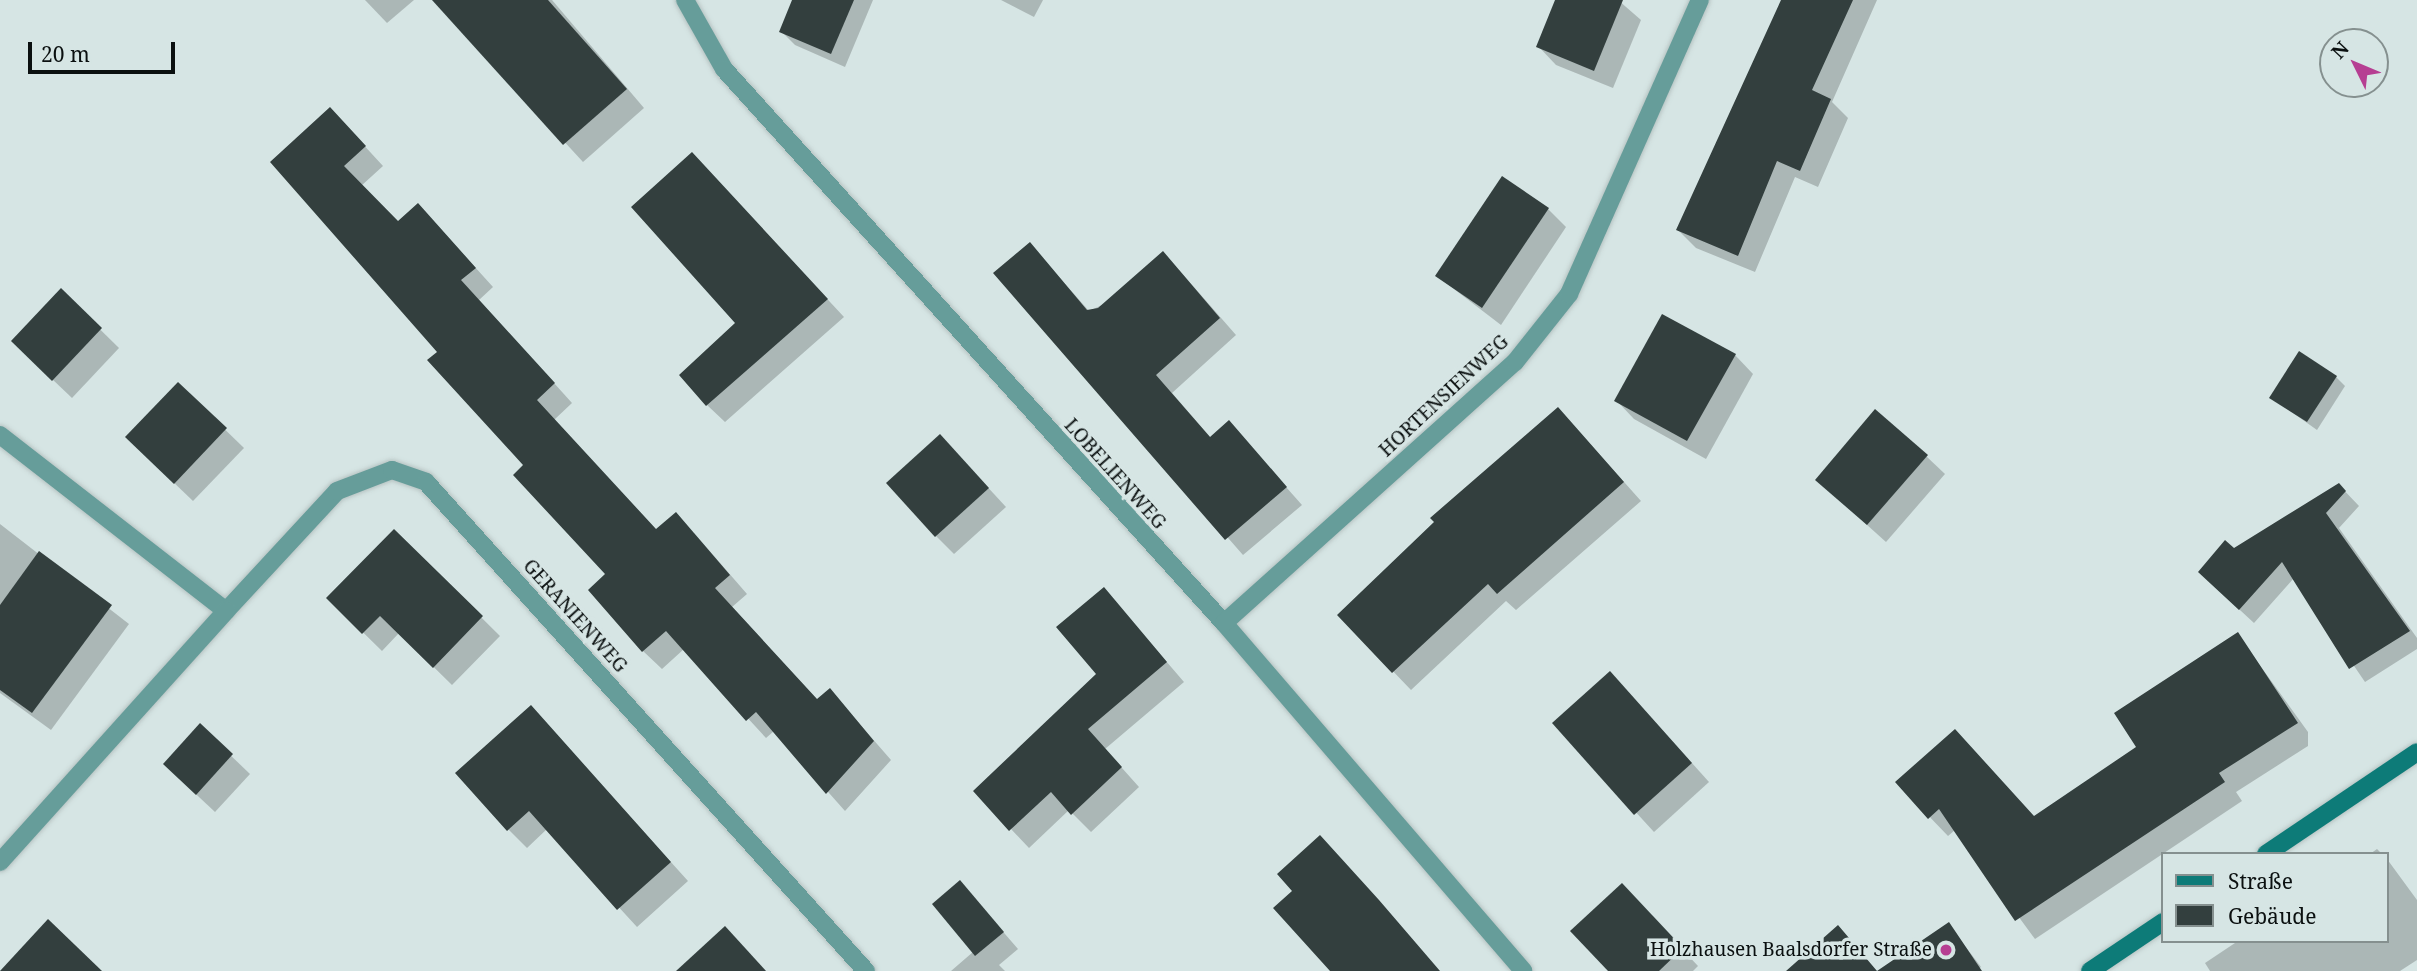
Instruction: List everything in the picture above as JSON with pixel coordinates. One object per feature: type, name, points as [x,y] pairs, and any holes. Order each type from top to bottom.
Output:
[{"type":"main road","points":[[2269,852],[2417,752]]},
{"type":"main road","points":[[2090,971],[2162,923]]},
{"type":"street","name":"LOBELIENWEG","points":[[685,0],[724,69],[1224,623],[1523,971]]},
{"type":"street","name":"HORTENSIENWEG","points":[[1224,623],[1515,362],[1562,303],[1583,269],[1700,0]]},
{"type":"street","points":[[0,435],[226,611]]},
{"type":"street","name":"GERANIENWEG","points":[[0,862],[337,491],[392,470],[426,482],[866,971]]},
{"type":"building","points":[[432,0],[548,0],[627,89],[563,145]]},
{"type":"building","points":[[792,0],[854,0],[831,54],[779,32]]},
{"type":"building","points":[[1555,0],[1623,0],[1594,71],[1536,47]]},
{"type":"building","points":[[1781,0],[1853,0],[1812,90],[1831,99],[1800,171],[1777,161],[1738,256],[1676,230]]},
{"type":"building","points":[[330,107],[366,146],[344,166],[398,221],[418,203],[476,268],[461,280],[555,383],[537,400],[656,529],[676,512],[730,575],[715,588],[817,699],[830,688],[874,741],[826,794],[756,712],[746,721],[666,631],[642,652],[588,590],[605,574],[513,475],[523,465],[427,360],[437,352],[270,162]]},
{"type":"building","points":[[692,152],[828,299],[706,406],[679,375],[735,323],[631,207]]},
{"type":"building","points":[[1502,176],[1549,208],[1482,308],[1435,276]]},
{"type":"building","points":[[1030,242],[1087,310],[1098,308],[1163,251],[1220,318],[1156,375],[1210,437],[1229,420],[1287,487],[1225,540],[993,273]]},
{"type":"building","points":[[61,288],[102,328],[52,381],[11,341]]},
{"type":"building","points":[[1662,314],[1736,354],[1687,441],[1614,401]]},
{"type":"building","points":[[2299,351],[2337,376],[2307,422],[2269,398]]},
{"type":"building","points":[[178,382],[227,428],[174,484],[125,437]]},
{"type":"building","points":[[1558,407],[1624,482],[1497,594],[1488,584],[1392,673],[1337,615],[1434,522],[1430,518]]},
{"type":"building","points":[[1875,409],[1928,455],[1867,525],[1815,480]]},
{"type":"building","points":[[940,434],[989,488],[935,537],[886,483]]},
{"type":"building","points":[[2339,483],[2346,491],[2326,513],[2410,631],[2349,669],[2282,562],[2239,610],[2198,572],[2225,540],[2234,548]]},
{"type":"building","points":[[394,529],[483,616],[433,668],[380,616],[362,634],[326,598]]},
{"type":"building","points":[[39,551],[112,605],[32,713],[0,690],[0,605]]},
{"type":"building","points":[[1104,587],[1167,662],[1088,729],[1122,767],[1071,815],[1051,792],[1009,831],[973,791],[1096,674],[1056,627]]},
{"type":"building","points":[[2238,632],[2298,723],[2219,773],[2225,782],[2015,921],[1939,809],[1928,819],[1895,782],[1955,729],[2034,816],[2136,747],[2114,713]]},
{"type":"building","points":[[1610,671],[1692,763],[1634,815],[1552,723]]},
{"type":"building","points":[[531,705],[671,862],[617,910],[529,811],[507,831],[455,773]]},
{"type":"building","points":[[200,723],[233,754],[196,795],[163,764]]},
{"type":"building","points":[[1320,835],[1440,971],[1330,971],[1273,908],[1292,891],[1277,874]]},
{"type":"building","points":[[960,880],[1004,932],[975,956],[932,904]]},
{"type":"building","points":[[1622,883],[1683,948],[1659,971],[1608,971],[1570,931]]},
{"type":"building","points":[[48,919],[102,971],[0,971]]},
{"type":"building","name":"Holzhausen Baalsdorfer Straße","points":[[1949,922],[1982,971],[1877,971]]},
{"type":"building","points":[[1838,925],[1877,971],[1786,971]]},
{"type":"building","points":[[725,926],[766,971],[676,971]]},
{"type":"place","name":"Holzhausen Baalsdorfer Straße","points":[[1946,950]]}]
